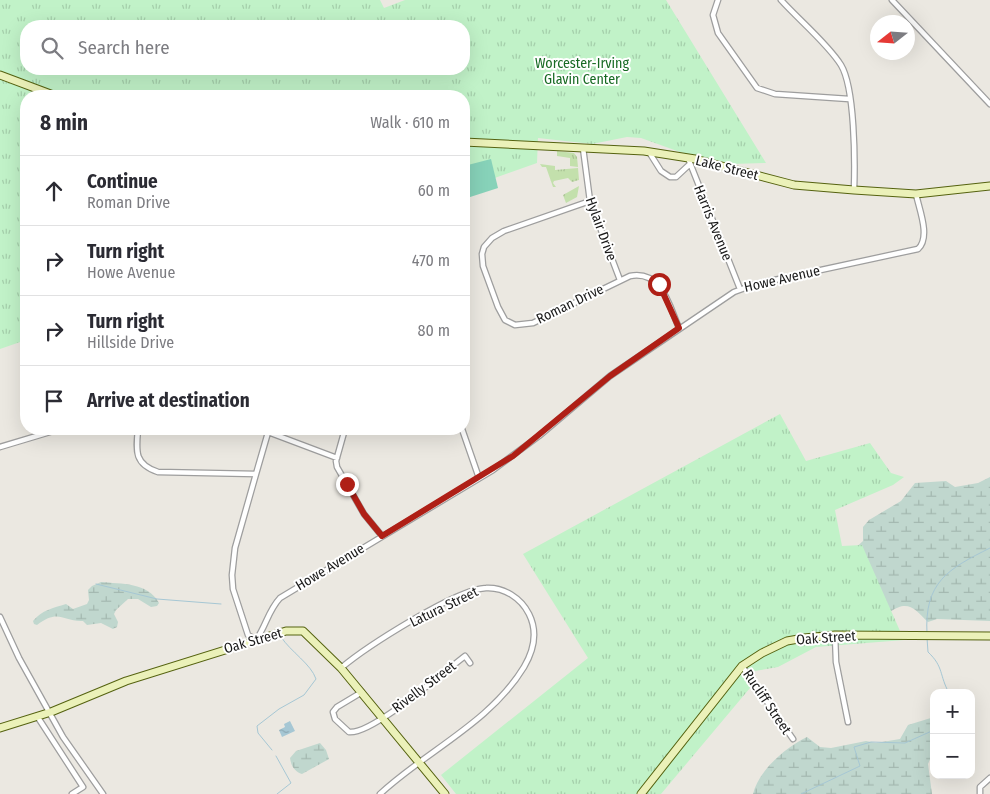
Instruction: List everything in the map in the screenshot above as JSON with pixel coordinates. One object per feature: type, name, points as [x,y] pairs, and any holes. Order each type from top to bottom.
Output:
[{"type":"street","points":[[718,0],[714,16],[718,33],[757,88],[775,94],[849,99]]},
{"type":"street","points":[[781,0],[842,66],[846,79],[854,146],[854,190]]},
{"type":"street","points":[[892,0],[990,104]]},
{"type":"street","points":[[0,75],[40,90]]},
{"type":"street","name":"Lake Street","points":[[470,142],[649,152],[794,185],[916,194],[990,186]]},
{"type":"street","name":"Hylair Drive","points":[[583,148],[590,201],[620,280]]},
{"type":"street","points":[[649,152],[661,171],[670,177],[676,177],[689,161]]},
{"type":"street","name":"Harris Avenue","points":[[689,161],[740,289]]},
{"type":"street","name":"Howe Avenue","points":[[256,640],[262,632],[270,610],[280,598],[518,453],[610,376],[679,328],[740,289],[917,250],[923,243],[924,234],[916,194]]},
{"type":"street","name":"Roman Drive","points":[[590,201],[504,231],[490,239],[482,250],[482,261],[498,307],[507,322],[515,325],[527,324],[620,280],[638,275],[647,276],[656,281],[663,289],[679,328]]},
{"type":"street","points":[[0,447],[40,435]]},
{"type":"street","points":[[138,435],[138,458],[146,468],[158,472],[256,474]]},
{"type":"street","points":[[256,640],[248,634],[233,590],[232,575],[235,548],[267,435]]},
{"type":"street","points":[[280,435],[336,458]]},
{"type":"street","points":[[343,435],[336,458],[338,467],[364,514],[382,536]]},
{"type":"street","points":[[464,435],[479,478]]},
{"type":"street","name":"Latura Street","points":[[341,668],[382,638],[472,590],[488,587],[498,588],[512,594],[523,605],[532,621],[535,635],[531,653],[523,669],[492,706],[380,794]]},
{"type":"street","points":[[0,616],[19,658],[78,760],[103,794]]},
{"type":"street","name":"Oak Street","points":[[0,728],[51,712],[126,681],[286,631],[303,631],[341,668],[362,692],[445,794]]},
{"type":"street","points":[[835,635],[836,662],[848,722]]},
{"type":"street","name":"Oak Street","points":[[641,794],[742,666],[762,652],[787,641],[835,635],[990,636]]},
{"type":"street","name":"Rivelly Street","points":[[362,692],[337,707],[333,712],[335,719],[346,731],[352,733],[383,718],[465,656],[470,663]]},
{"type":"street","name":"Rucliff Street","points":[[742,666],[792,739]]},
{"type":"street","points":[[36,716],[83,787],[72,794]]},
{"type":"street","points":[[980,794],[980,787],[990,778]]},
{"type":"green space","name":"Worcester-Irving Glavin Center","points":[[0,0],[380,0],[384,8],[405,0],[666,0],[766,163],[732,164],[680,152],[641,138],[627,137],[592,144],[538,138],[537,163],[470,187],[470,90],[20,90],[20,342],[0,349]]},
{"type":"green space","points":[[557,151],[574,153],[577,157],[578,167],[570,166],[570,158],[557,156]]},
{"type":"green space","points":[[491,159],[498,188],[470,197],[470,164]]},
{"type":"green space","points":[[540,164],[555,166],[555,170],[578,168],[579,180],[572,182],[568,178],[554,181],[553,183],[556,187],[553,187],[546,167],[542,167]]},
{"type":"green space","points":[[579,186],[577,197],[566,203],[563,195]]},
{"type":"green space","points":[[780,414],[806,461],[870,443],[891,473],[904,477],[893,485],[835,510],[842,546],[862,545],[904,640],[816,647],[778,667],[755,671],[750,688],[661,794],[456,794],[441,775],[588,658],[523,554]]},
{"type":"green space","points":[[990,477],[990,621],[937,619],[928,622],[915,610],[907,606],[896,608],[890,612],[848,555],[863,541],[863,527],[869,520],[901,501],[915,483],[946,481],[955,487],[978,483]]},
{"type":"green space","points":[[101,582],[133,585],[148,591],[159,603],[157,606],[151,607],[138,599],[128,599],[114,614],[118,622],[117,627],[113,629],[101,623],[87,625],[83,621],[61,617],[51,617],[37,625],[34,624],[33,621],[36,617],[52,608],[66,604],[73,609],[87,604],[89,600],[88,590]]},
{"type":"green space","points":[[930,718],[930,759],[928,764],[932,794],[753,794],[761,776],[774,760],[807,737],[820,747],[831,748],[866,741],[876,743],[900,739],[908,725]]},
{"type":"green space","points":[[320,743],[326,750],[329,759],[302,774],[295,770],[290,758],[296,751]]},
{"type":"water","points":[[290,721],[295,731],[282,737],[279,730]]},
{"type":"waterway","points":[[927,634],[927,616],[930,602],[935,589],[942,579],[962,563],[990,548]]},
{"type":"waterway","points":[[96,584],[157,599],[221,604]]},
{"type":"waterway","points":[[272,750],[258,733],[257,726],[279,709],[304,695],[316,679],[310,668],[281,637]]},
{"type":"waterway","points":[[927,638],[928,652],[937,662],[947,689]]},
{"type":"waterway","points":[[801,794],[860,766],[854,747],[871,742],[905,743],[930,732]]},
{"type":"waterway","points":[[276,756],[291,783],[277,794]]},
{"type":"route","points":[[347,484],[364,514],[382,536],[493,470],[518,453],[610,376],[679,328],[663,289],[659,284]]}]
